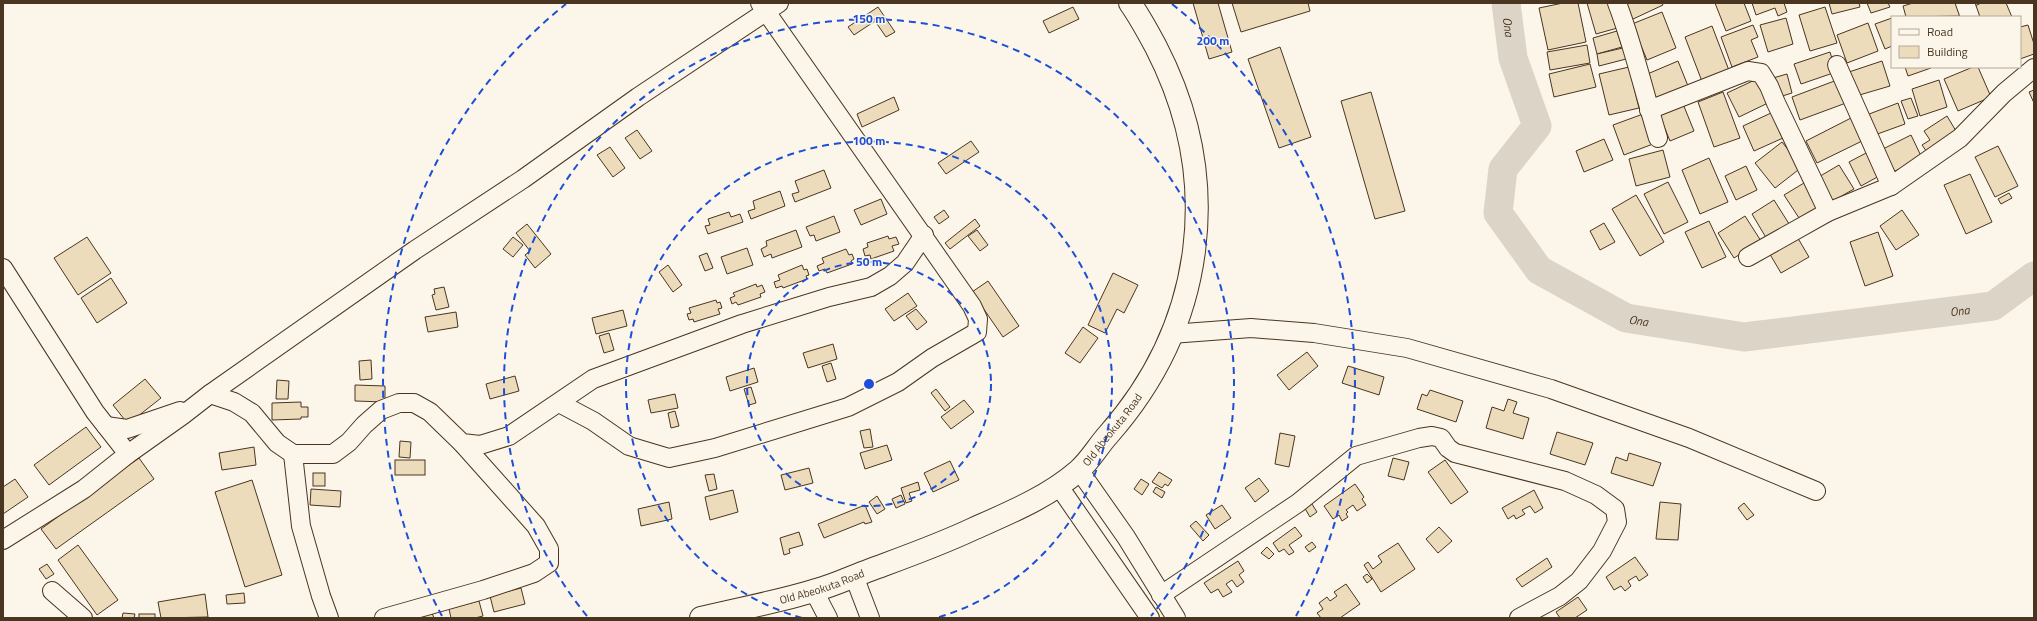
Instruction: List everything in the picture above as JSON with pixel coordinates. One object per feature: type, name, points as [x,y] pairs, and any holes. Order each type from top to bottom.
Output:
[{"type":"highway","name":"Old Abeokuta Road","points":[[701,618],[814,591],[943,543],[1035,500],[1079,470],[1130,410],[1159,363],[1171,334],[1190,279],[1196,238],[1196,179],[1188,130],[1168,72],[1138,13],[1130,3]]},
{"type":"street","points":[[1617,3],[1634,52],[1658,138]]},
{"type":"street","points":[[1965,3],[1970,16]]},
{"type":"street","points":[[3,540],[84,489],[128,454],[210,394],[421,246],[523,180],[768,6],[972,306],[978,319],[977,332],[932,358],[898,382],[848,407],[715,448],[669,458],[629,446],[593,420],[559,403]]},
{"type":"street","points":[[1838,66],[1891,186]]},
{"type":"street","points":[[1748,257],[1828,212],[1891,186],[1960,138],[2004,93],[2034,68]]},
{"type":"street","points":[[1649,110],[1748,71],[1761,73],[1769,86],[1828,212]]},
{"type":"street","points":[[462,443],[480,445],[510,436],[593,379],[651,356],[742,324],[828,297],[871,286],[890,276],[905,263],[924,236]]},
{"type":"street","points":[[3,268],[106,426],[128,454]]},
{"type":"street","points":[[1171,334],[1251,328],[1314,334],[1407,348],[1550,389],[1689,438],[1816,491]]},
{"type":"street","points":[[210,394],[234,402],[252,413],[277,444],[293,454],[333,454],[350,442],[364,425],[381,410],[399,404],[414,403],[430,412],[462,443],[536,526],[548,549],[549,563],[534,573],[491,588],[384,618]]},
{"type":"street","points":[[106,426],[127,430],[170,413],[191,409]]},
{"type":"street","points":[[1161,595],[1298,503],[1356,456],[1400,442],[1432,436],[1441,438],[1455,453],[1565,482],[1596,495],[1614,509],[1616,522],[1602,551],[1579,581],[1560,596],[1519,618]]},
{"type":"street","points":[[293,454],[301,526],[321,596],[329,618]]},
{"type":"street","points":[[1079,470],[1126,537],[1176,618]]},
{"type":"street","points":[[1058,485],[1150,618]]},
{"type":"street","points":[[854,576],[870,618]]},
{"type":"street","points":[[52,591],[83,618]]},
{"type":"street","points":[[814,591],[828,618]]},
{"type":"building","points":[[1193,3],[1218,3],[1232,52],[1209,59]]},
{"type":"building","points":[[1232,3],[1308,3],[1310,11],[1241,32]]},
{"type":"building","points":[[1563,3],[1578,3],[1586,42],[1548,50],[1539,8]]},
{"type":"building","points":[[1587,3],[1614,3],[1621,27],[1596,34]]},
{"type":"building","points":[[1623,3],[1662,3],[1663,5],[1631,20]]},
{"type":"building","points":[[1715,3],[1744,3],[1751,21],[1726,31]]},
{"type":"building","points":[[1752,3],[1784,3],[1787,12],[1778,16],[1775,8],[1756,15]]},
{"type":"building","points":[[1829,3],[1859,3],[1860,7],[1832,14]]},
{"type":"building","points":[[1867,3],[1888,3],[1890,7],[1871,13]]},
{"type":"building","points":[[1913,3],[1957,3],[1961,16],[1906,16],[1903,6]]},
{"type":"building","points":[[1981,3],[2006,3],[2012,16],[1979,16],[1975,6]]},
{"type":"building","points":[[878,7],[895,32],[886,37],[875,21],[854,35],[848,27]]},
{"type":"building","points":[[1073,7],[1079,19],[1049,33],[1043,21]]},
{"type":"building","points":[[1825,7],[1837,43],[1810,51],[1799,15]]},
{"type":"building","points":[[1662,12],[1676,48],[1647,60],[1632,24]]},
{"type":"building","points":[[1786,18],[1793,44],[1768,52],[1760,25]]},
{"type":"building","points":[[1891,18],[1891,46],[1885,49],[1875,24]]},
{"type":"building","points":[[1868,23],[1878,51],[1847,63],[1837,35]]},
{"type":"building","points":[[1753,25],[1758,37],[1751,40],[1758,57],[1732,67],[1721,37]]},
{"type":"building","points":[[2028,25],[2034,44],[2034,54],[2021,59],[2021,27]]},
{"type":"building","points":[[1712,26],[1730,73],[1703,84],[1685,37]]},
{"type":"building","points":[[1617,31],[1622,47],[1597,54],[1593,38]]},
{"type":"building","points":[[1587,45],[1590,63],[1550,70],[1547,52]]},
{"type":"building","points":[[1280,47],[1311,137],[1279,148],[1248,59]]},
{"type":"building","points":[[1627,47],[1630,58],[1599,66],[1597,54]]},
{"type":"building","points":[[1830,52],[1836,72],[1801,84],[1794,64]]},
{"type":"building","points":[[1678,61],[1688,86],[1655,100],[1645,75]]},
{"type":"building","points":[[1882,61],[1890,86],[1856,96],[1849,72]]},
{"type":"building","points":[[1590,64],[1596,87],[1554,97],[1549,74]]},
{"type":"building","points":[[1629,67],[1639,108],[1609,115],[1599,74]]},
{"type":"building","points":[[1905,68],[1931,68],[1908,76]]},
{"type":"building","points":[[1971,68],[1978,68],[1991,97],[1958,111],[1944,79]]},
{"type":"building","points":[[1787,74],[1792,93],[1779,97],[1773,78]]},
{"type":"building","points":[[1759,78],[1770,102],[1739,117],[1727,93]]},
{"type":"building","points":[[1837,80],[1846,103],[1800,120],[1792,97]]},
{"type":"building","points":[[1939,80],[1947,107],[1920,116],[1912,89]]},
{"type":"building","points":[[2034,90],[2034,103],[2029,92]]},
{"type":"building","points":[[1371,92],[1405,211],[1375,219],[1341,101]]},
{"type":"building","points":[[1723,92],[1740,138],[1714,147],[1698,102]]},
{"type":"building","points":[[894,97],[899,110],[862,127],[857,114]]},
{"type":"building","points":[[1911,98],[1918,116],[1908,119],[1901,101]]},
{"type":"building","points":[[1681,99],[1694,131],[1670,141],[1657,109]]},
{"type":"building","points":[[1898,103],[1905,124],[1872,136],[1864,116]]},
{"type":"building","points":[[1771,113],[1783,138],[1754,151],[1743,126]]},
{"type":"building","points":[[1643,114],[1653,144],[1624,155],[1613,125]]},
{"type":"building","points":[[1947,116],[1959,136],[1929,155],[1922,145],[1930,140],[1924,131]]},
{"type":"building","points":[[1851,118],[1862,141],[1817,163],[1806,141]]},
{"type":"building","points":[[637,130],[652,151],[640,159],[625,138]]},
{"type":"building","points":[[1911,135],[1922,158],[1889,174],[1877,152]]},
{"type":"building","points":[[1604,139],[1613,160],[1584,172],[1576,151]]},
{"type":"building","points":[[971,141],[979,152],[946,174],[938,163]]},
{"type":"building","points":[[1782,142],[1802,167],[1775,188],[1755,163]]},
{"type":"building","points":[[1998,146],[2018,186],[1995,197],[1975,157]]},
{"type":"building","points":[[610,147],[625,168],[613,177],[597,155]]},
{"type":"building","points":[[1663,150],[1670,177],[1636,186],[1629,159]]},
{"type":"building","points":[[1868,152],[1881,175],[1861,186],[1849,162]]},
{"type":"building","points":[[1709,158],[1728,202],[1700,214],[1682,170]]},
{"type":"building","points":[[1839,165],[1854,189],[1831,202],[1817,178]]},
{"type":"building","points":[[1746,166],[1757,190],[1736,200],[1725,176]]},
{"type":"building","points":[[824,170],[831,188],[795,202],[792,194],[799,192],[795,181]]},
{"type":"building","points":[[1970,174],[1992,222],[1966,234],[1944,185]]},
{"type":"building","points":[[1668,182],[1688,222],[1664,234],[1644,194]]},
{"type":"building","points":[[1804,183],[1821,209],[1801,221],[1784,195]]},
{"type":"building","points":[[780,191],[785,206],[751,219],[748,211],[755,209],[753,201]]},
{"type":"building","points":[[2009,193],[2012,198],[2001,204],[1998,199]]},
{"type":"building","points":[[1636,195],[1664,242],[1640,256],[1612,209]]},
{"type":"building","points":[[881,199],[887,214],[861,225],[854,210]]},
{"type":"building","points":[[1774,200],[1791,227],[1768,241],[1752,214]]},
{"type":"building","points":[[944,210],[949,217],[939,224],[934,217]]},
{"type":"building","points":[[1902,210],[1919,235],[1896,250],[1880,226]]},
{"type":"building","points":[[729,212],[731,217],[740,214],[743,222],[708,234],[705,226],[710,225],[708,219]]},
{"type":"building","points":[[834,216],[840,232],[816,241],[814,235],[810,236],[806,227]]},
{"type":"building","points":[[1745,216],[1761,241],[1734,258],[1718,233]]},
{"type":"building","points":[[975,219],[980,226],[950,249],[945,243]]},
{"type":"building","points":[[1709,221],[1726,257],[1702,268],[1685,232]]},
{"type":"building","points":[[1604,223],[1615,242],[1600,250],[1590,231]]},
{"type":"building","points":[[527,224],[551,254],[535,268],[525,255],[530,251],[516,233]]},
{"type":"building","points":[[796,230],[802,247],[772,258],[771,254],[764,257],[761,249],[767,246],[766,241]]},
{"type":"building","points":[[977,230],[988,245],[980,251],[968,236]]},
{"type":"building","points":[[1878,232],[1893,276],[1865,286],[1850,242]]},
{"type":"building","points":[[1796,235],[1809,257],[1781,273],[1768,251]]},
{"type":"building","points":[[888,236],[889,239],[896,237],[899,244],[892,246],[894,251],[871,259],[870,255],[865,256],[863,249],[868,247],[867,243]]},
{"type":"building","points":[[87,237],[111,273],[78,295],[54,258]]},
{"type":"building","points":[[513,237],[523,245],[513,257],[503,249]]},
{"type":"building","points":[[747,248],[753,265],[727,274],[721,257]]},
{"type":"building","points":[[846,249],[849,255],[852,254],[854,259],[851,261],[852,264],[827,273],[825,269],[819,271],[817,266],[824,263],[822,258]]},
{"type":"building","points":[[707,253],[713,268],[705,271],[699,256]]},
{"type":"building","points":[[668,265],[682,285],[673,292],[659,272]]},
{"type":"building","points":[[802,265],[804,270],[807,269],[809,275],[806,276],[807,279],[783,288],[782,286],[776,288],[774,282],[780,280],[778,275]]},
{"type":"building","points":[[1113,273],[1138,285],[1124,313],[1117,309],[1105,333],[1088,325]]},
{"type":"building","points":[[111,278],[127,303],[97,323],[81,298]]},
{"type":"building","points":[[988,281],[1019,326],[1003,337],[972,292]]},
{"type":"building","points":[[756,284],[757,287],[762,285],[765,292],[760,294],[761,297],[738,305],[736,302],[732,304],[730,298],[735,296],[733,293]]},
{"type":"building","points":[[444,287],[449,307],[436,310],[432,295],[435,294],[434,289]]},
{"type":"building","points":[[908,293],[917,306],[894,321],[885,309]]},
{"type":"building","points":[[716,300],[717,303],[720,302],[722,308],[718,309],[720,314],[694,322],[693,319],[689,320],[687,314],[691,313],[689,308]]},
{"type":"building","points":[[916,309],[927,322],[917,330],[906,316]]},
{"type":"building","points":[[623,310],[627,326],[596,334],[592,318]]},
{"type":"building","points":[[456,312],[458,327],[428,332],[425,317]]},
{"type":"building","points":[[1083,327],[1098,338],[1080,363],[1065,353]]},
{"type":"building","points":[[609,333],[614,350],[604,353],[599,336]]},
{"type":"building","points":[[833,344],[837,359],[808,368],[803,353]]},
{"type":"building","points":[[1307,352],[1318,366],[1289,390],[1277,375]]},
{"type":"building","points":[[371,360],[372,379],[360,380],[359,361]]},
{"type":"building","points":[[831,363],[836,379],[827,382],[822,366]]},
{"type":"building","points":[[1348,366],[1384,377],[1379,395],[1342,383]]},
{"type":"building","points":[[754,368],[758,382],[730,391],[726,377]]},
{"type":"building","points":[[515,376],[519,391],[490,399],[486,384]]},
{"type":"building","points":[[145,379],[161,398],[128,424],[113,405]]},
{"type":"building","points":[[277,380],[289,381],[288,399],[276,399]]},
{"type":"building","points":[[355,385],[385,386],[385,402],[355,401]]},
{"type":"building","points":[[751,387],[756,403],[749,405],[744,389]]},
{"type":"building","points":[[936,389],[950,407],[945,411],[931,393]]},
{"type":"building","points":[[1430,390],[1463,401],[1456,422],[1417,409],[1422,394],[1427,396]]},
{"type":"building","points":[[675,394],[678,408],[651,413],[648,400]]},
{"type":"building","points":[[1508,399],[1517,402],[1513,413],[1529,418],[1523,439],[1486,428],[1492,407],[1504,411]]},
{"type":"building","points":[[964,400],[974,412],[951,429],[941,417]]},
{"type":"building","points":[[301,402],[301,407],[308,407],[308,417],[301,417],[301,419],[272,420],[272,403]]},
{"type":"building","points":[[675,411],[679,426],[671,428],[668,413]]},
{"type":"building","points":[[86,427],[101,447],[49,485],[34,465]]},
{"type":"building","points":[[870,429],[873,447],[864,448],[860,431]]},
{"type":"building","points":[[1557,432],[1593,443],[1585,465],[1550,454]]},
{"type":"building","points":[[1280,433],[1295,436],[1289,467],[1275,464]]},
{"type":"building","points":[[400,441],[411,442],[410,458],[399,457]]},
{"type":"building","points":[[887,445],[892,460],[865,469],[860,453]]},
{"type":"building","points":[[254,447],[256,465],[222,470],[219,453]]},
{"type":"building","points":[[1629,453],[1661,463],[1653,486],[1611,473],[1616,457],[1627,461]]},
{"type":"building","points":[[139,458],[154,479],[56,549],[41,529]]},
{"type":"building","points":[[1393,458],[1409,462],[1404,480],[1388,476]]},
{"type":"building","points":[[395,460],[425,460],[425,475],[395,475]]},
{"type":"building","points":[[1445,460],[1468,492],[1451,504],[1428,472]]},
{"type":"building","points":[[950,461],[959,480],[933,492],[924,473]]},
{"type":"building","points":[[809,468],[813,483],[785,490],[781,475]]},
{"type":"building","points":[[1159,472],[1172,480],[1168,486],[1165,484],[1162,488],[1152,482]]},
{"type":"building","points":[[313,473],[325,473],[325,486],[313,486]]},
{"type":"building","points":[[714,474],[717,489],[709,491],[705,475]]},
{"type":"building","points":[[1259,478],[1269,491],[1255,502],[1245,488]]},
{"type":"building","points":[[15,479],[28,497],[3,514],[3,487]]},
{"type":"building","points":[[1141,479],[1149,484],[1142,495],[1134,489]]},
{"type":"building","points":[[252,480],[282,575],[245,587],[215,492]]},
{"type":"building","points":[[918,482],[920,490],[909,493],[912,501],[906,503],[901,488]]},
{"type":"building","points":[[1355,484],[1364,497],[1362,499],[1366,505],[1357,511],[1353,505],[1346,510],[1348,512],[1346,514],[1348,517],[1342,521],[1339,515],[1333,519],[1324,506]]},
{"type":"building","points":[[1156,487],[1165,492],[1162,498],[1153,492]]},
{"type":"building","points":[[311,489],[341,491],[340,507],[310,505]]},
{"type":"building","points":[[733,490],[738,512],[710,520],[705,497]]},
{"type":"building","points":[[1534,490],[1543,508],[1535,513],[1530,506],[1522,510],[1525,514],[1516,519],[1514,515],[1508,519],[1502,508]]},
{"type":"building","points":[[901,495],[905,504],[896,508],[892,499]]},
{"type":"building","points":[[877,496],[885,509],[877,514],[869,502]]},
{"type":"building","points":[[1310,501],[1317,512],[1310,517],[1303,505]]},
{"type":"building","points":[[669,502],[672,519],[641,526],[638,509]]},
{"type":"building","points":[[1660,502],[1681,504],[1678,540],[1656,539]]},
{"type":"building","points":[[1744,503],[1754,515],[1747,520],[1738,508]]},
{"type":"building","points":[[865,505],[872,522],[865,524],[864,522],[824,538],[818,524]]},
{"type":"building","points":[[1222,505],[1231,518],[1215,529],[1206,515]]},
{"type":"building","points":[[1196,521],[1209,535],[1203,541],[1190,526]]},
{"type":"building","points":[[1295,527],[1302,536],[1289,545],[1294,552],[1289,555],[1284,549],[1279,552],[1273,543]]},
{"type":"building","points":[[1439,527],[1452,541],[1438,553],[1426,539]]},
{"type":"building","points":[[799,532],[803,545],[789,549],[790,553],[784,555],[780,538]]},
{"type":"building","points":[[1312,542],[1316,547],[1309,552],[1305,547]]},
{"type":"building","points":[[1398,543],[1415,569],[1381,592],[1364,565],[1368,562],[1373,569],[1382,562],[1378,556]]},
{"type":"building","points":[[78,545],[118,600],[97,615],[58,560]]},
{"type":"building","points":[[1267,547],[1274,554],[1269,559],[1261,553]]},
{"type":"building","points":[[1635,557],[1648,575],[1639,581],[1636,576],[1628,581],[1631,586],[1625,591],[1621,586],[1614,590],[1606,577]]},
{"type":"building","points":[[1547,558],[1552,567],[1522,587],[1516,579]]},
{"type":"building","points":[[1238,561],[1244,571],[1239,575],[1244,582],[1237,587],[1232,580],[1226,584],[1232,592],[1223,597],[1218,589],[1211,593],[1204,583]]},
{"type":"building","points":[[47,564],[54,574],[46,579],[39,569]]},
{"type":"building","points":[[1367,574],[1372,579],[1367,583],[1363,577]]},
{"type":"building","points":[[1346,584],[1360,604],[1340,618],[1321,618],[1317,613],[1323,609],[1319,603],[1327,597],[1330,601],[1337,596],[1334,592]]},
{"type":"building","points":[[521,588],[525,604],[494,612],[490,596]]},
{"type":"building","points":[[244,593],[245,603],[227,604],[226,595]]},
{"type":"building","points":[[205,594],[208,617],[161,618],[158,602]]},
{"type":"building","points":[[1578,597],[1587,610],[1575,618],[1560,618],[1556,612]]},
{"type":"building","points":[[479,601],[483,616],[475,618],[451,618],[449,609]]},
{"type":"building","points":[[123,613],[135,614],[134,618],[122,618]]},
{"type":"building","points":[[432,613],[434,618],[413,618]]},
{"type":"building","points":[[139,614],[155,614],[155,618],[139,618]]},
{"type":"waterway","name":"Ona","points":[[1506,3],[1513,58],[1537,126],[1503,169],[1498,213],[1539,270],[1626,318],[1744,337],[1993,306],[2034,276]]}]
